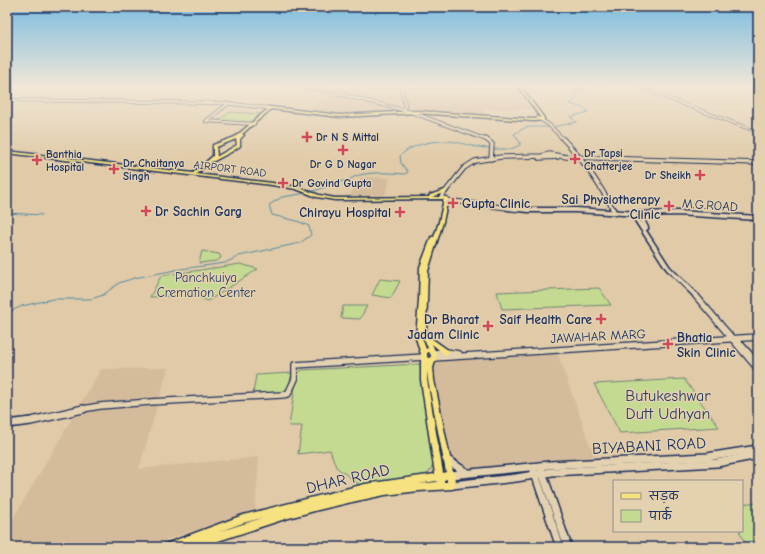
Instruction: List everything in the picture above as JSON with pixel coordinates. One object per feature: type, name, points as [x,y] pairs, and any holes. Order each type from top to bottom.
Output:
[{"type":"main road","points":[[218,112],[206,121],[253,124]]},
{"type":"main road","points":[[194,175],[215,156],[214,148],[216,144],[236,138],[267,112]]},
{"type":"main road","points":[[309,112],[348,116],[397,112]]},
{"type":"main road","points":[[409,112],[477,135],[489,141],[492,149],[491,158]]},
{"type":"main road","points":[[421,112],[540,119]]},
{"type":"main road","points":[[535,112],[540,119],[550,126],[578,158],[604,193],[615,213]]},
{"type":"main road","points":[[540,112],[542,115],[540,119]]},
{"type":"main road","points":[[704,112],[758,132]]},
{"type":"main road","points":[[194,175],[239,145],[239,137],[253,124]]},
{"type":"main road","name":"AIRPORT ROAD","points":[[7,153],[264,184],[300,190],[311,195]]},
{"type":"main road","points":[[538,470],[516,478],[452,485],[431,380],[429,356],[424,330],[426,271],[439,230],[446,191],[468,165],[478,160],[491,158],[559,157],[758,163]]},
{"type":"main road","points":[[441,485],[424,380],[429,356],[419,338],[422,300],[422,264],[435,233],[440,209],[444,199],[471,166],[477,162],[491,158]]},
{"type":"main road","points":[[429,198],[446,191]]},
{"type":"main road","points":[[311,195],[331,202],[444,199]]},
{"type":"main road","points":[[311,195],[343,200],[444,199]]},
{"type":"main road","name":"M.G.ROAD","points":[[444,199],[528,210],[576,210],[636,214],[677,213],[758,218]]},
{"type":"main road","points":[[636,214],[671,268],[709,305],[758,369]]},
{"type":"main road","points":[[425,336],[446,352]]},
{"type":"main road","name":"JAWAHAR MARG","points":[[463,355],[758,337]]},
{"type":"main road","points":[[734,339],[758,364]]},
{"type":"main road","points":[[7,424],[32,422],[62,412],[98,406],[234,397],[278,396],[288,394],[294,379],[295,365],[429,356],[446,352],[463,355]]},
{"type":"main road","points":[[429,356],[449,358],[463,355]]},
{"type":"main road","name":"BIYABANI ROAD","points":[[538,470],[599,462],[708,457],[758,449]]},
{"type":"main road","name":"BIYABANI ROAD","points":[[538,470],[717,463],[758,455]]},
{"type":"main road","points":[[446,459],[467,473]]},
{"type":"main road","points":[[538,470],[560,547]]},
{"type":"main road","points":[[538,470],[568,547]]},
{"type":"main road","name":"DHAR ROAD","points":[[168,547],[242,519],[365,488],[467,473],[538,470]]},
{"type":"main road","name":"DHAR ROAD","points":[[188,547],[243,528],[298,512],[374,493],[426,486],[452,485]]},
{"type":"shaded area","points":[[336,112],[383,112],[356,113]]},
{"type":"shaded area","points":[[443,112],[484,112],[485,114]]},
{"type":"shaded area","points":[[361,177],[390,178],[384,199],[348,199]]},
{"type":"shaded area","points":[[557,352],[590,445],[602,474],[457,485],[449,467],[432,373],[434,368],[430,359],[495,357]]},
{"type":"shaded area","points":[[168,368],[139,469],[259,457],[255,511],[143,547],[7,547],[7,525],[10,524],[101,369]]},
{"type":"green space","points":[[230,112],[262,114],[250,123],[218,121]]},
{"type":"green space","points":[[202,251],[219,254],[221,258],[216,261],[199,263]]},
{"type":"green space","name":"Panchkuiya Cremation Center","points":[[240,264],[258,269],[208,301],[194,295],[150,297],[161,276]]},
{"type":"green space","points":[[380,279],[400,281],[391,298],[372,295]]},
{"type":"green space","points":[[599,288],[611,305],[502,309],[497,292]]},
{"type":"green space","points":[[343,306],[367,306],[360,319],[341,318]]},
{"type":"green space","points":[[420,364],[435,454],[433,465],[423,480],[364,488],[336,467],[330,450],[298,454],[302,426],[289,426],[297,373],[302,370]]},
{"type":"green space","points":[[292,373],[289,386],[282,393],[253,394],[256,375]]},
{"type":"green space","name":"Butukeshwar Dutt Udhyan","points":[[684,379],[719,427],[620,433],[594,384]]},
{"type":"green space","points":[[757,502],[758,544],[746,545],[740,532],[743,532],[743,504]]},
{"type":"waterway","points":[[493,149],[511,149],[520,145],[520,142],[514,134],[526,127],[553,127],[577,122],[570,117],[588,112]]},
{"type":"waterway","points":[[310,192],[330,186],[334,182],[348,181],[360,175],[375,173],[405,174],[408,172],[401,163],[400,156],[411,148],[426,143],[449,141],[477,147],[490,148]]},
{"type":"waterway","points":[[7,313],[22,306],[53,299],[91,299],[103,295],[119,283],[134,278],[181,269],[225,263],[239,256],[300,243],[311,235],[309,226],[297,221],[272,215],[269,205],[282,197],[307,193]]},
{"type":"waterway","points":[[7,213],[42,215]]},
{"type":"place","name":"Dr N S Mittal","points":[[307,137]]},
{"type":"place","name":"Dr G D Nagar","points":[[343,150]]},
{"type":"place","name":"Dr Tapsi Chatterjee","points":[[575,159]]},
{"type":"place","name":"Banthia Hospital","points":[[37,160]]},
{"type":"place","name":"Dr Chaitanya Singh","points":[[114,169]]},
{"type":"place","name":"Dr Sheikh","points":[[700,175]]},
{"type":"place","name":"Dr Govind Gupta","points":[[283,183]]},
{"type":"place","name":"Gupta Clinic","points":[[453,203]]},
{"type":"place","name":"Sai Physiotherapy Clinic","points":[[669,206]]},
{"type":"place","name":"Dr Sachin Garg","points":[[146,211]]},
{"type":"place","name":"Chirayu Hospital","points":[[400,212]]},
{"type":"place","name":"Saif Health Care","points":[[601,319]]},
{"type":"place","name":"Dr Bharat Jadam Clinic","points":[[488,326]]},
{"type":"place","name":"Bhatia Skin Clinic","points":[[668,344]]}]
